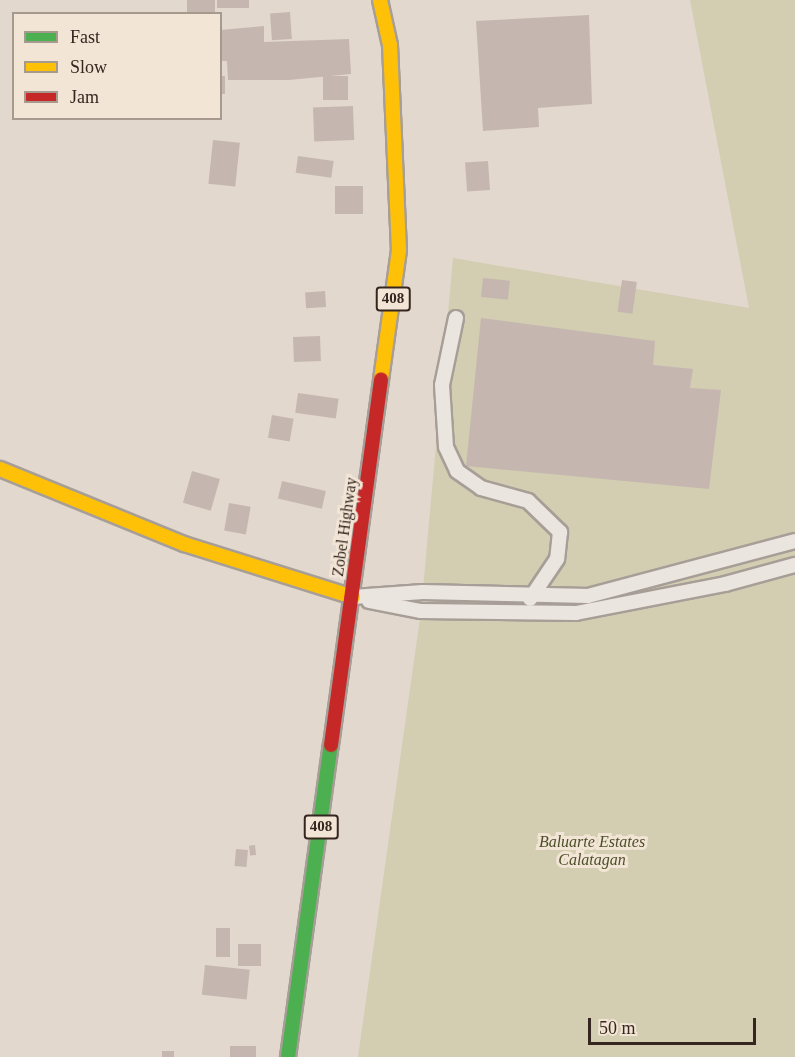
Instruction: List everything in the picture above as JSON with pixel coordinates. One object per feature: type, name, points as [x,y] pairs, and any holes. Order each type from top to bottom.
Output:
[{"type":"main road","name":"Zobel Highway","points":[[288,1057],[399,250],[390,45],[380,0]]},
{"type":"main road","points":[[0,469],[184,544],[353,597]]},
{"type":"lane","points":[[456,318],[442,385],[446,447],[457,471],[481,488],[528,501],[560,532],[557,560],[534,595],[518,612]]},
{"type":"lane","points":[[353,597],[423,592],[588,596],[795,541]]},
{"type":"lane","points":[[353,597],[421,611],[576,613],[725,584],[795,565]]},
{"type":"lane","points":[[465,594],[466,611]]},
{"type":"green space","name":"Baluarte Estates Calatagan","points":[[690,0],[795,0],[795,1057],[358,1057],[421,611],[453,258],[749,308]]},
{"type":"building","points":[[187,0],[215,0],[215,12],[187,12]]},
{"type":"building","points":[[217,0],[249,0],[249,8],[217,8]]},
{"type":"building","points":[[290,12],[292,39],[272,40],[270,13]]},
{"type":"building","points":[[589,15],[592,104],[538,108],[539,127],[483,131],[476,21]]},
{"type":"building","points":[[264,26],[264,42],[349,39],[351,74],[289,80],[228,80],[227,61],[222,61],[222,30]]},
{"type":"building","points":[[222,76],[225,76],[225,94],[222,94]]},
{"type":"building","points":[[323,76],[348,76],[348,100],[323,100]]},
{"type":"building","points":[[353,106],[354,140],[314,141],[313,107]]},
{"type":"building","points":[[213,140],[240,143],[235,187],[208,184]]},
{"type":"building","points":[[298,156],[334,161],[331,178],[296,173]]},
{"type":"building","points":[[488,161],[490,190],[467,192],[465,163]]},
{"type":"building","points":[[335,186],[363,186],[363,214],[335,214]]},
{"type":"building","points":[[483,278],[510,281],[508,300],[481,297]]},
{"type":"building","points":[[622,280],[637,282],[632,314],[618,312]]},
{"type":"building","points":[[325,291],[326,307],[306,308],[305,292]]},
{"type":"building","points":[[481,318],[655,341],[653,365],[693,369],[690,388],[721,390],[709,489],[466,466]]},
{"type":"building","points":[[320,336],[321,361],[294,362],[293,337]]},
{"type":"building","points":[[298,393],[339,399],[336,419],[295,413]]},
{"type":"building","points":[[272,415],[294,419],[290,441],[268,438]]},
{"type":"building","points":[[192,471],[220,479],[211,511],[183,503]]},
{"type":"building","points":[[282,481],[326,491],[322,509],[278,499]]},
{"type":"building","points":[[229,503],[251,507],[246,534],[224,531]]},
{"type":"building","points":[[255,845],[256,855],[250,856],[249,846]]},
{"type":"building","points":[[236,849],[248,850],[246,867],[235,866]]},
{"type":"building","points":[[216,928],[230,928],[230,957],[216,957]]},
{"type":"building","points":[[238,944],[261,944],[261,966],[238,966]]},
{"type":"building","points":[[205,965],[250,970],[247,1000],[202,995]]},
{"type":"building","points":[[230,1046],[256,1046],[256,1057],[230,1057]]},
{"type":"building","points":[[162,1051],[174,1051],[174,1057],[162,1057]]},
{"type":"traffic: fast","points":[[288,1057],[331,745]]},
{"type":"traffic: slow","points":[[380,0],[390,45],[399,250],[381,379]]},
{"type":"traffic: slow","points":[[0,469],[184,544],[353,597]]},
{"type":"traffic: jam","points":[[331,745],[381,379]]}]
